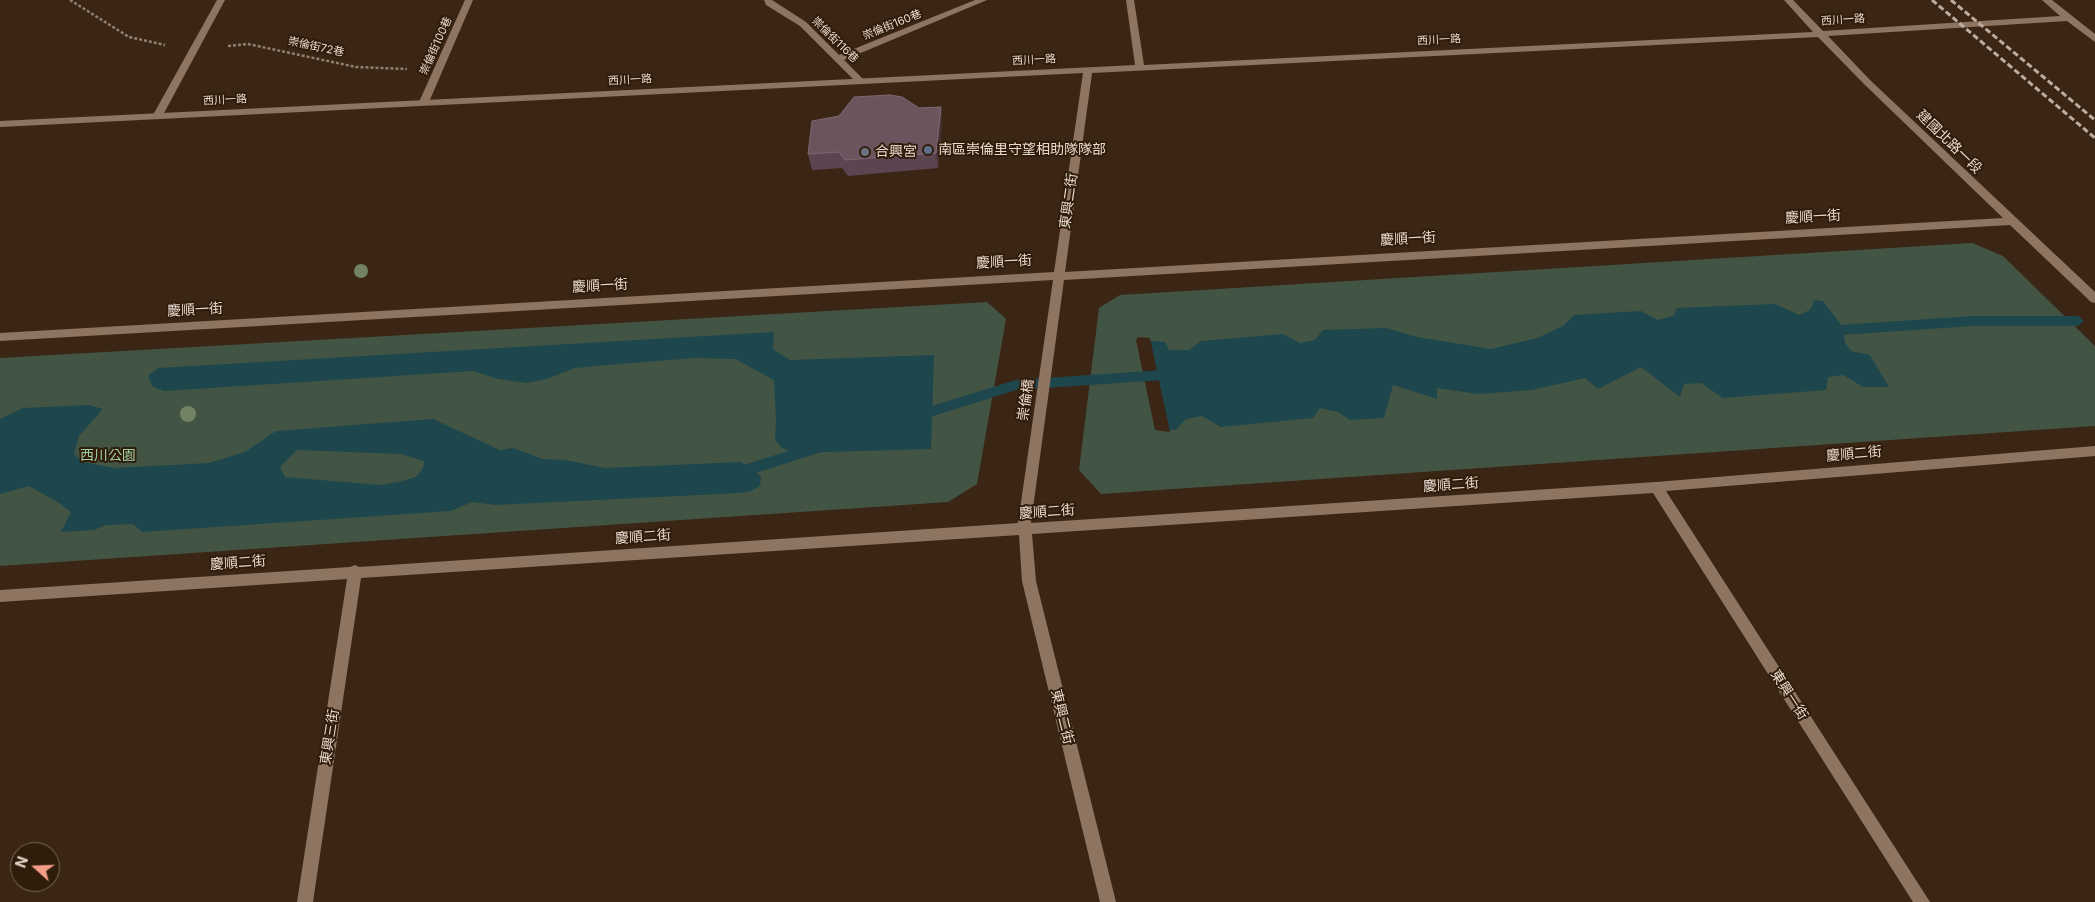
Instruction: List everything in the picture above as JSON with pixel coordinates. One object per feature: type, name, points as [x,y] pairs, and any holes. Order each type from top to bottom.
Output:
[{"type":"street","points":[[158,115],[221,0]]},
{"type":"street","name":"崇倫街100巷","points":[[424,102],[469,0]]},
{"type":"street","name":"崇倫街116巷","points":[[768,0],[769,3],[803,24],[860,81]]},
{"type":"street","name":"崇倫街160巷","points":[[838,59],[983,0]]},
{"type":"street","points":[[1130,0],[1140,67]]},
{"type":"street","name":"建國北路一段","points":[[1788,0],[1867,82],[2010,221],[2095,299]]},
{"type":"street","points":[[2046,0],[2095,39]]},
{"type":"street","name":"西川一路","points":[[0,124],[1822,34],[2069,18]]},
{"type":"street","name":"東興二街","points":[[1058,274],[1088,70]]},
{"type":"street","name":"慶順一街","points":[[0,337],[1058,274],[2010,221]]},
{"type":"street","name":"崇倫橋","points":[[1025,530],[1024,521],[1058,274]]},
{"type":"street","name":"慶順二街","points":[[0,596],[1656,487],[2095,451]]},
{"type":"street","name":"東興一街","points":[[1656,487],[1922,902]]},
{"type":"street","name":"東興二街","points":[[1025,530],[1029,581],[1108,902]]},
{"type":"street","name":"東興三街","points":[[305,902],[355,572]]},
{"type":"path","name":"崇倫街72巷","points":[[70,0],[129,37],[192,50],[248,44],[356,67],[437,71]]},
{"type":"green space","points":[[1972,243],[2003,256],[2095,346],[2095,426],[1101,494],[1079,470],[1099,308],[1120,295]]},
{"type":"green space","name":"西川公園","points":[[987,302],[1006,319],[977,484],[948,502],[0,566],[0,358]]},
{"type":"water","points":[[1815,300],[1823,301],[1843,327],[1845,343],[1851,351],[1870,355],[1889,387],[1863,387],[1843,375],[1828,377],[1826,390],[1723,398],[1701,383],[1684,384],[1680,397],[1641,367],[1598,389],[1585,378],[1532,390],[1478,394],[1437,388],[1437,399],[1393,385],[1384,418],[1350,420],[1338,412],[1320,408],[1313,418],[1221,427],[1202,416],[1186,419],[1176,430],[1157,429],[1138,340],[1165,342],[1169,350],[1189,350],[1201,341],[1283,334],[1300,343],[1315,340],[1323,330],[1386,328],[1417,337],[1491,349],[1537,338],[1563,326],[1574,315],[1641,311],[1658,320],[1673,316],[1677,308],[1775,304],[1799,315],[1810,310]]},
{"type":"water","points":[[774,332],[773,349],[790,360],[934,355],[931,449],[794,453],[782,448],[775,440],[774,380],[735,359],[694,358],[575,368],[547,379],[527,383],[498,379],[473,371],[164,391],[152,386],[148,376],[158,368]]},
{"type":"water","points":[[89,405],[103,409],[79,436],[74,454],[83,462],[114,468],[209,463],[245,452],[276,431],[433,419],[500,450],[513,448],[543,459],[565,460],[605,468],[741,462],[761,476],[760,486],[751,491],[740,493],[496,505],[472,502],[451,511],[142,532],[133,524],[106,525],[94,530],[61,532],[71,512],[59,503],[29,486],[0,494],[0,419],[23,408]],"holes":[[[297,450],[401,454],[424,461],[423,468],[416,477],[379,485],[285,477],[280,467]]]},
{"type":"pier","points":[[1138,337],[1150,338],[1170,432],[1155,430],[1136,340]]},
{"type":"building","points":[[890,95],[902,97],[919,108],[941,107],[936,153],[845,160],[839,152],[808,154],[812,121],[839,116],[854,97]]},
{"type":"waterway","points":[[1825,331],[1973,321],[2078,321]]},
{"type":"waterway","points":[[914,417],[1016,385],[1163,375]]},
{"type":"waterway","points":[[733,474],[820,447]]},
{"type":"railway","points":[[1932,0],[2095,138]]},
{"type":"railway","points":[[1951,0],[2095,120]]},
{"type":"place","name":"南區崇倫里守望相助隊隊部","points":[[928,150]]},
{"type":"place","name":"合興宮","points":[[865,152]]}]
